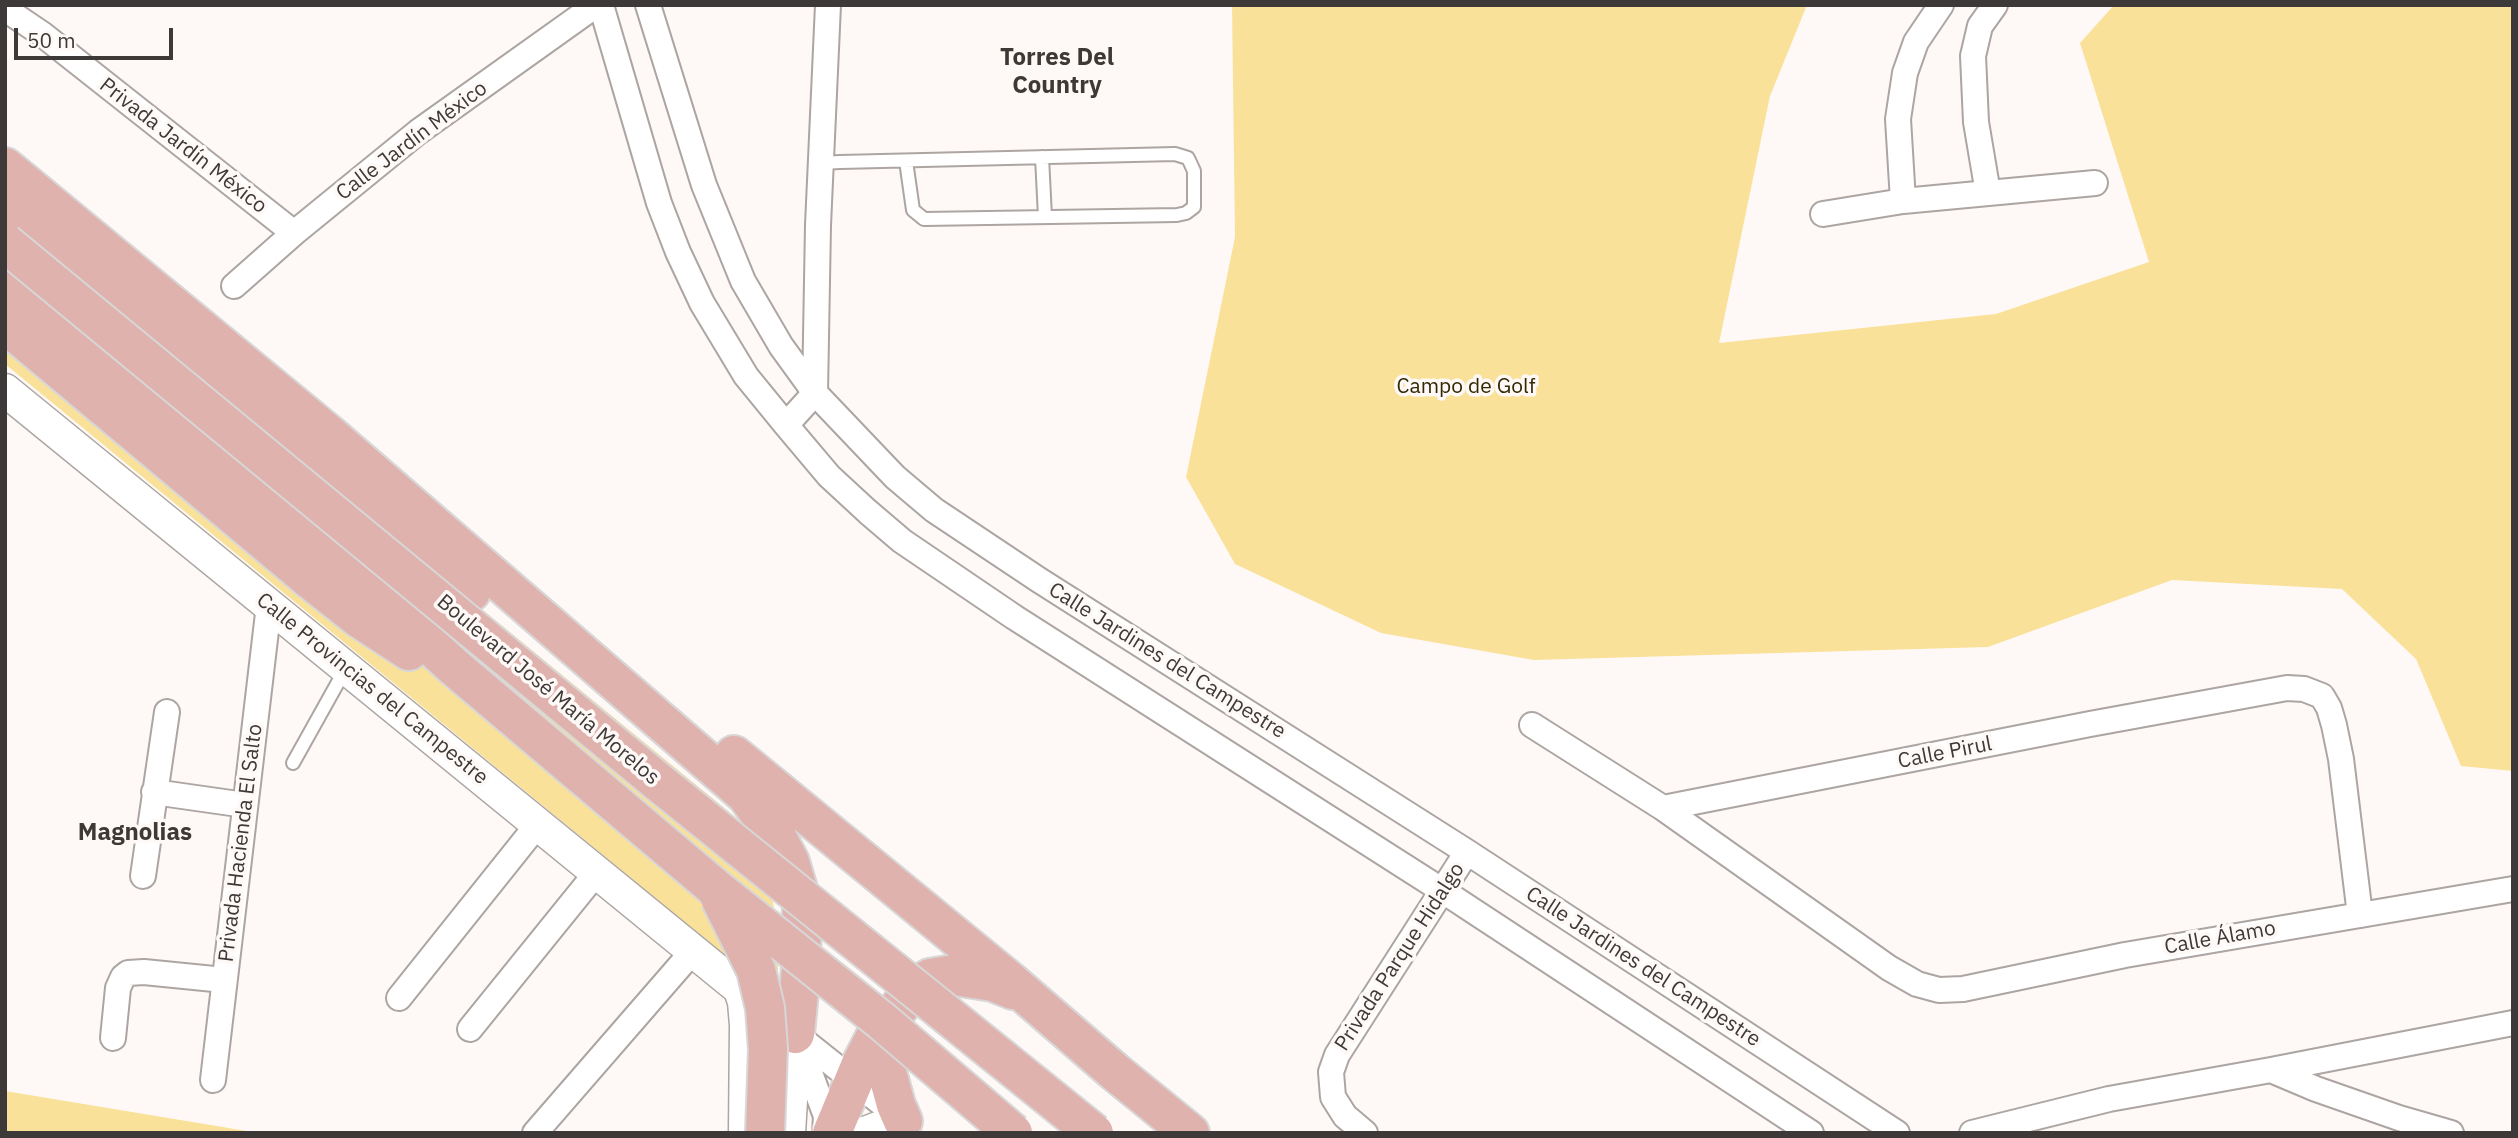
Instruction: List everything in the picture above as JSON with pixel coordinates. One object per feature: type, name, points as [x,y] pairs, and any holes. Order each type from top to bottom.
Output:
[{"type":"main road","points":[[5,167],[331,436],[746,795],[778,839],[790,862],[802,903],[801,969],[795,1034]]},
{"type":"main road","points":[[5,212],[72,264],[616,711],[778,839]]},
{"type":"main road","name":"Boulevard José María Morelos","points":[[5,243],[657,781],[1094,1133]]},
{"type":"main road","name":"Boulevard José María Morelos","points":[[5,289],[383,601],[454,667],[1007,1129]]},
{"type":"main road","points":[[5,324],[307,578],[405,649],[454,667]]},
{"type":"main road","points":[[331,436],[413,490],[1012,982],[1190,1133]]},
{"type":"main road","points":[[715,887],[756,970],[765,1008],[768,1049],[765,1133]]},
{"type":"main road","points":[[837,1129],[854,1079],[875,1037],[911,990],[930,978],[948,975],[969,977],[1005,986],[1038,1006]]},
{"type":"main road","points":[[896,1012],[886,1038],[886,1055],[892,1090],[907,1129]]},
{"type":"street","name":"Calle Jardín México","points":[[234,286],[294,233],[418,132],[598,5]]},
{"type":"street","name":"Calle Jardines del Campestre","points":[[598,5],[659,203],[702,303],[746,376],[829,476],[902,541],[1014,617],[1443,891],[1811,1133]]},
{"type":"street","name":"Calle Jardines del Campestre","points":[[648,5],[705,185],[743,281],[781,346],[815,393],[895,477],[934,510],[1039,580],[1467,852],[1896,1133]]},
{"type":"street","points":[[786,425],[815,393],[815,302],[828,5]]},
{"type":"street","points":[[1903,201],[1898,119],[1905,73],[1916,42],[1941,5]]},
{"type":"street","points":[[1988,193],[1976,122],[1973,56],[1980,26],[1995,5]]},
{"type":"street","name":"Privada Jardín México","points":[[5,9],[42,34],[294,233]]},
{"type":"street","points":[[1823,214],[1903,201],[2095,183]]},
{"type":"street","name":"Calle Provincias del Campestre","points":[[5,390],[795,1034]]},
{"type":"street","name":"Privada Hacienda El Salto","points":[[213,1080],[270,605]]},
{"type":"street","name":"Calle Pirul","points":[[1663,808],[2287,688],[2304,689],[2322,696],[2334,725],[2341,760],[2360,915]]},
{"type":"street","points":[[143,876],[167,712]]},
{"type":"street","points":[[1532,725],[1663,808]]},
{"type":"street","points":[[154,792],[245,804]]},
{"type":"street","name":"Calle Álamo","points":[[1663,808],[1889,968],[1917,984],[1929,987],[1963,989],[2125,955],[2513,889]]},
{"type":"street","points":[[400,998],[538,824]]},
{"type":"street","name":"Privada Parque Hidalgo","points":[[1365,1133],[1345,1116],[1333,1097],[1332,1072],[1337,1055],[1467,852]]},
{"type":"street","points":[[470,1029],[597,872]]},
{"type":"street","points":[[535,1133],[693,951]]},
{"type":"street","points":[[113,1038],[118,988],[128,973],[144,972],[224,980]]},
{"type":"street","points":[[739,987],[744,1002],[746,1025],[745,1133]]},
{"type":"street","points":[[1972,1133],[2109,1099],[2513,1023]]},
{"type":"street","points":[[795,1034],[854,1079],[907,1129]]},
{"type":"street","points":[[795,1034],[837,1129],[907,1129]]},
{"type":"street","points":[[789,1133],[795,1034]]},
{"type":"street","points":[[2272,1070],[2399,1118],[2451,1133]]},
{"type":"lane","points":[[821,163],[1175,154],[1188,158],[1194,171],[1194,207],[1177,215],[924,219],[913,211],[906,161]]},
{"type":"lane","points":[[1042,157],[1045,217]]},
{"type":"lane","points":[[293,763],[346,668]]},
{"type":"green space","name":"Campo de Golf","points":[[1232,5],[1807,5],[1770,96],[1719,343],[1996,314],[2149,262],[2080,43],[2114,5],[2513,5],[2513,771],[2461,766],[2416,659],[2342,589],[2172,580],[1988,647],[1534,660],[1381,633],[1235,564],[1186,477],[1235,237]]},
{"type":"green space","points":[[5,188],[568,665],[447,563],[439,574],[767,843],[779,960],[777,982],[765,988],[5,364]]},
{"type":"green space","points":[[5,1091],[259,1133],[5,1133]]},
{"type":"district","name":"Torres Del Country","points":[[1057,72]]},
{"type":"district","name":"Magnolias","points":[[135,833]]}]
